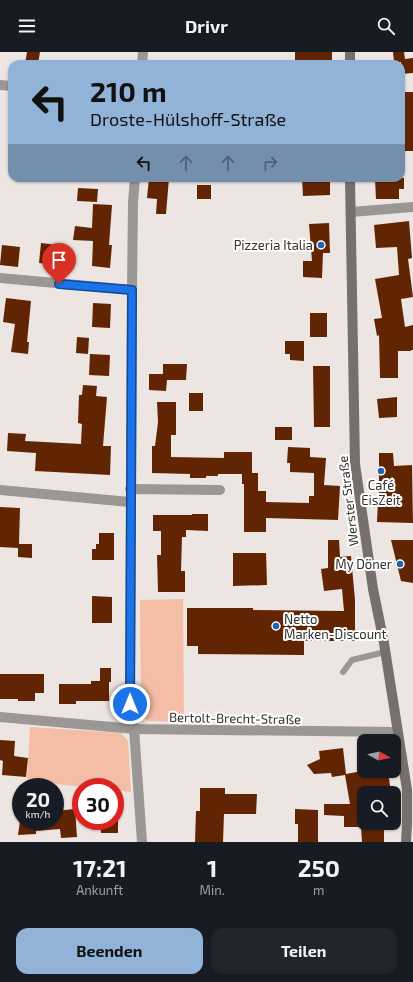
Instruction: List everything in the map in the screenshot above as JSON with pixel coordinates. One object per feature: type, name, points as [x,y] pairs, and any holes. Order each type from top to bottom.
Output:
[{"type":"main road","name":"Werster Straße","points":[[350,182],[355,464],[373,589],[398,732],[410,790],[406,842]]},
{"type":"street","points":[[135,182],[133,202],[130,489],[130,704],[134,729],[142,842]]},
{"type":"street","points":[[351,212],[413,207]]},
{"type":"street","points":[[0,278],[132,290]]},
{"type":"street","points":[[130,489],[220,490]]},
{"type":"street","points":[[0,490],[130,502]]},
{"type":"street","name":"Bertolt-Brecht-Straße","points":[[0,717],[134,729],[398,732]]},
{"type":"lane","points":[[343,672],[352,660],[385,652]]},
{"type":"shaded area","points":[[183,599],[184,722],[150,721],[141,717],[140,600]]},
{"type":"shaded area","points":[[30,727],[121,733],[128,741],[131,792],[124,791],[124,778],[72,778],[72,786],[64,785],[64,778],[27,778]]},
{"type":"building","points":[[27,52],[40,52],[39,60],[26,60]]},
{"type":"building","points":[[295,52],[332,52],[332,60],[295,60]]},
{"type":"building","points":[[393,52],[404,52],[405,59],[413,58],[413,73],[405,74],[405,60],[394,60]]},
{"type":"building","points":[[405,92],[413,92],[413,151],[405,151]]},
{"type":"building","points":[[149,182],[169,182],[166,214],[156,214],[157,199],[147,198]]},
{"type":"building","points":[[302,182],[330,182],[330,195],[303,196]]},
{"type":"building","points":[[375,182],[404,182],[404,189],[399,189],[399,199],[376,199]]},
{"type":"building","points":[[197,185],[211,185],[211,199],[197,199]]},
{"type":"building","points":[[78,188],[98,189],[97,202],[77,201]]},
{"type":"building","points":[[93,204],[112,205],[109,245],[112,245],[110,268],[92,266],[93,241],[73,240],[75,226],[92,228]]},
{"type":"building","points":[[409,221],[412,258],[408,259],[413,297],[401,299],[405,327],[413,325],[413,350],[398,351],[398,378],[380,378],[379,335],[377,336],[374,319],[382,318],[375,279],[399,275],[397,247],[376,248],[374,225]]},
{"type":"building","points":[[329,223],[330,253],[323,253],[322,278],[303,277],[303,261],[312,261],[309,224]]},
{"type":"building","points":[[41,243],[65,246],[63,266],[39,263]]},
{"type":"building","points":[[2,245],[20,247],[18,267],[0,265]]},
{"type":"building","points":[[6,298],[31,301],[27,342],[29,342],[28,354],[11,352],[15,324],[3,322]]},
{"type":"building","points":[[93,303],[111,304],[110,328],[92,327]]},
{"type":"building","points":[[310,313],[327,313],[327,337],[310,337]]},
{"type":"building","points":[[77,337],[89,338],[88,354],[76,353]]},
{"type":"building","points":[[285,341],[304,341],[304,361],[290,360],[290,354],[285,354]]},
{"type":"building","points":[[90,354],[110,355],[109,376],[89,375]]},
{"type":"building","points":[[163,364],[187,364],[186,380],[167,380],[166,391],[149,390],[149,374],[163,374]]},
{"type":"building","points":[[313,366],[330,366],[330,427],[314,427]]},
{"type":"building","points":[[83,385],[97,386],[96,396],[107,397],[103,446],[111,446],[110,475],[35,471],[36,453],[7,451],[8,433],[26,434],[25,441],[81,444],[82,424],[78,423],[79,395],[82,395]]},
{"type":"building","points":[[189,393],[203,393],[203,411],[189,411]]},
{"type":"building","points":[[397,397],[397,417],[379,418],[377,399]]},
{"type":"building","points":[[157,402],[176,402],[176,435],[171,435],[171,457],[224,458],[224,452],[252,452],[252,473],[258,473],[258,491],[266,491],[266,502],[309,503],[309,496],[314,496],[314,473],[290,472],[290,463],[287,463],[288,447],[310,448],[310,457],[326,458],[324,485],[340,486],[338,520],[266,518],[266,532],[244,532],[244,484],[242,484],[242,474],[218,474],[218,476],[206,476],[206,478],[190,478],[190,474],[152,473],[152,446],[155,446],[158,422]]},
{"type":"building","points":[[275,427],[292,427],[292,440],[275,440]]},
{"type":"building","points":[[379,453],[393,453],[394,466],[412,465],[413,523],[377,522],[379,501]]},
{"type":"building","points":[[0,507],[20,508],[19,544],[32,544],[32,558],[18,557],[18,548],[0,547]]},
{"type":"building","points":[[208,514],[208,531],[186,530],[186,537],[182,537],[181,571],[185,571],[185,592],[158,592],[157,555],[161,555],[161,531],[153,531],[153,515]]},
{"type":"building","points":[[99,533],[114,533],[114,560],[92,560],[92,549],[96,549],[96,544],[99,544]]},
{"type":"building","name":"Netto Marken-Discount","points":[[328,540],[339,540],[340,557],[351,556],[355,600],[355,641],[304,641],[304,655],[198,654],[198,646],[187,646],[187,608],[253,608],[253,610],[344,611],[342,589],[324,591],[321,569],[328,568]]},
{"type":"building","points":[[391,540],[413,540],[413,583],[401,581]]},
{"type":"building","points":[[233,553],[266,553],[267,585],[233,586]]},
{"type":"building","points":[[92,596],[112,597],[112,623],[92,623]]},
{"type":"building","points":[[100,668],[111,668],[109,701],[76,701],[76,704],[59,704],[59,684],[91,684],[91,681],[100,681]]},
{"type":"building","points":[[0,674],[44,674],[44,693],[35,693],[35,701],[0,699]]},
{"type":"building","points":[[0,740],[15,741],[14,756],[28,758],[26,777],[2,775],[3,761],[0,760]]},
{"type":"building","points":[[343,748],[346,774],[357,772],[357,778],[389,778],[390,786],[357,786],[357,827],[344,827],[344,816],[324,815],[324,804],[350,804],[345,775],[332,777],[331,773],[314,774],[307,765],[320,759],[319,751]]},
{"type":"building","points":[[200,788],[225,788],[225,794],[257,794],[256,814],[224,814],[223,842],[195,842],[196,811],[200,811]]},
{"type":"building","points":[[72,809],[72,830],[76,830],[77,837],[61,838],[60,830],[64,830],[64,810]]},
{"type":"building","points":[[295,809],[318,810],[318,842],[298,842],[298,824],[295,824]]},
{"type":"building","points":[[19,830],[48,830],[36,831],[36,834],[18,835]]},
{"type":"building","points":[[101,830],[118,830],[118,833],[101,833]]},
{"type":"building","points":[[361,830],[384,830],[384,842],[362,842]]},
{"type":"place","name":"Pizzeria Italia","points":[[321,245]]},
{"type":"place","name":"Café EisZeit","points":[[381,471]]},
{"type":"place","name":"My Döner","points":[[400,564]]},
{"type":"place","name":"Netto Marken-Discount","points":[[276,626]]},
{"type":"route","points":[[59,284],[132,290],[130,704]]}]
